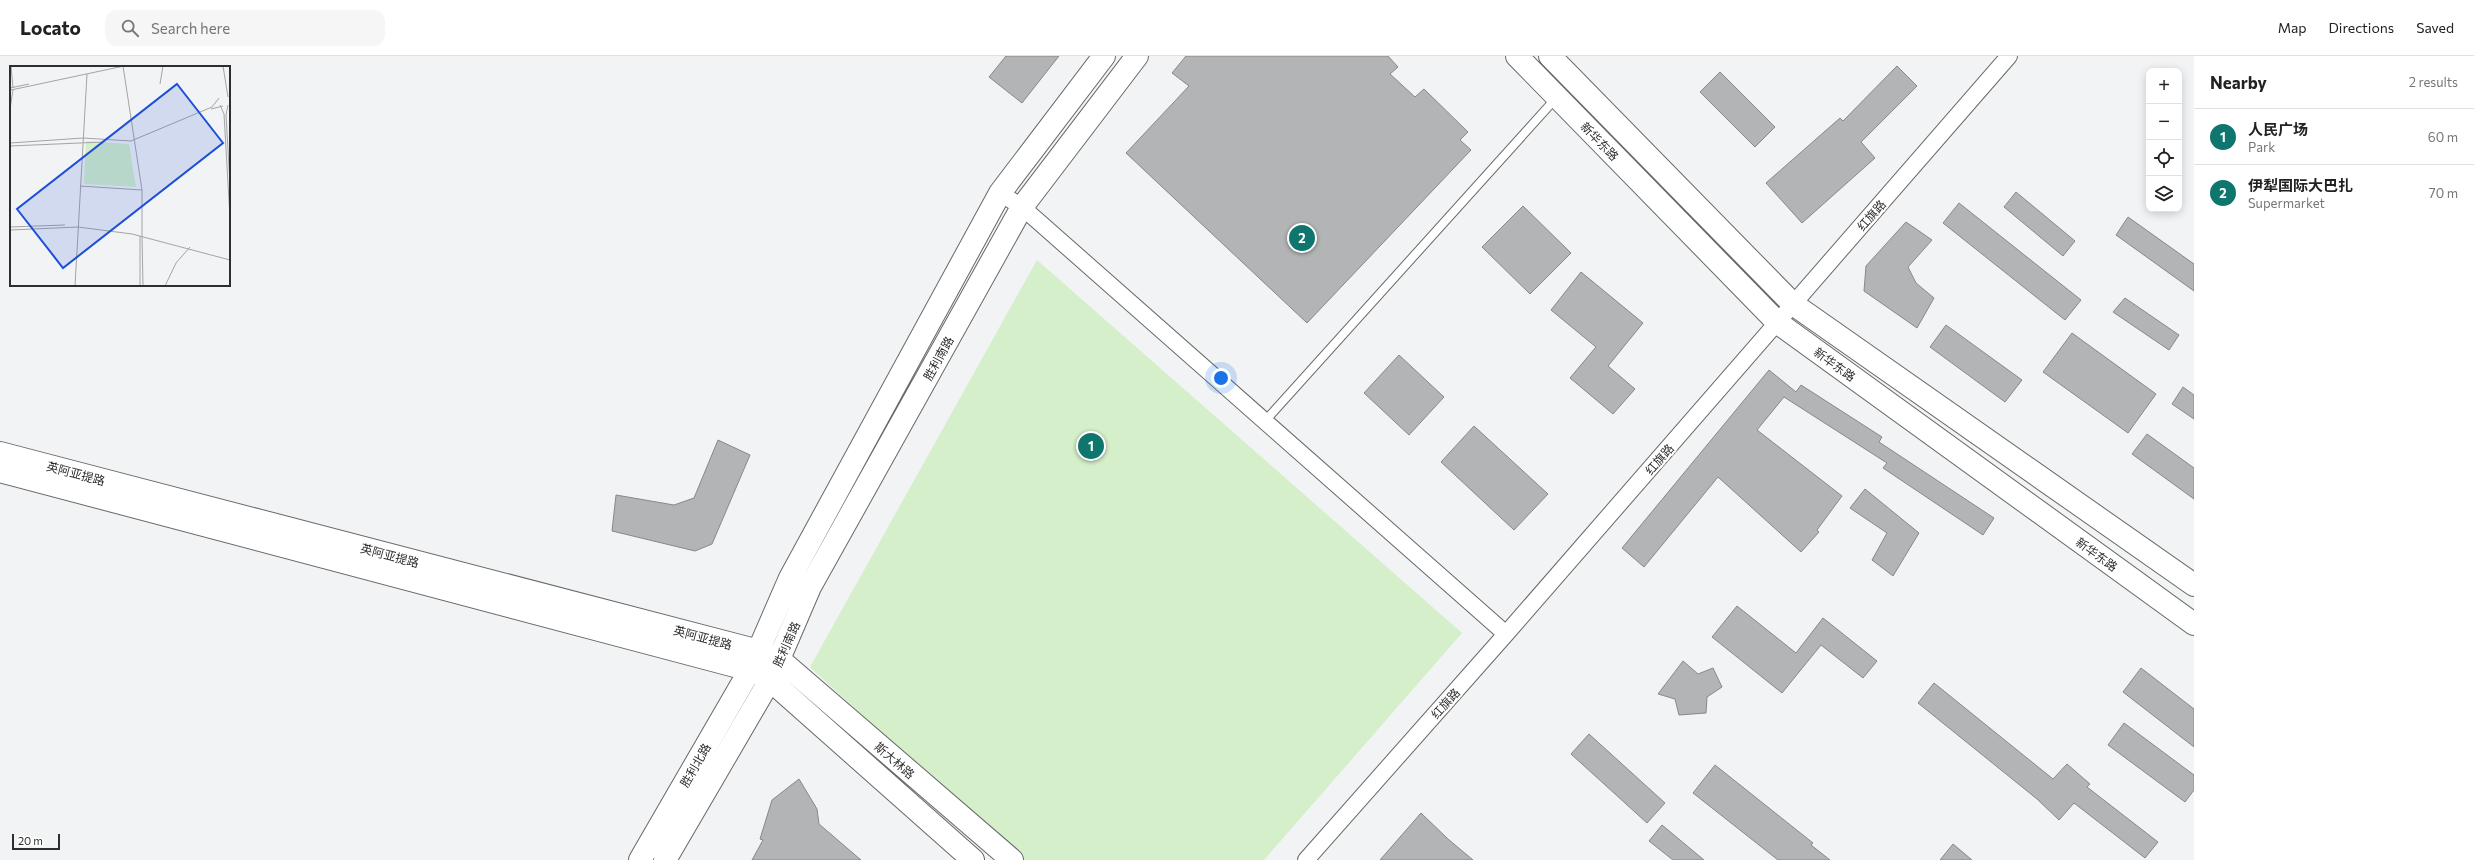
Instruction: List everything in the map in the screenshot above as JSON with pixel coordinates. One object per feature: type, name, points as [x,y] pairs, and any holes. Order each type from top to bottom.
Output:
[{"type":"main road","name":"胜利南路","points":[[755,661],[790,578],[1000,192],[1104,56]]},
{"type":"main road","name":"胜利南路","points":[[770,680],[810,587],[1022,207],[1137,56]]},
{"type":"main road","name":"新华东路","points":[[1517,56],[1778,323],[2194,624]]},
{"type":"main road","name":"新华东路","points":[[1550,56],[1793,304],[2194,585]]},
{"type":"main road","name":"英阿亚提路","points":[[0,453],[755,661],[770,680]]},
{"type":"main road","name":"英阿亚提路","points":[[0,471],[755,661],[779,660]]},
{"type":"main road","name":"斯大林路","points":[[779,660],[1012,860]]},
{"type":"main road","name":"胜利北路","points":[[640,860],[755,661]]},
{"type":"main road","name":"胜利北路","points":[[666,860],[770,680]]},
{"type":"main road","name":"斯大林路","points":[[770,680],[973,860]]},
{"type":"street","name":"红旗路","points":[[1306,860],[1778,323],[2009,56]]},
{"type":"street","points":[[1000,192],[1022,207],[1266,420],[1506,634]]},
{"type":"lane","points":[[1266,420],[1557,97]]},
{"type":"green space","points":[[1037,260],[1462,633],[1264,860],[1020,860],[810,667]]},
{"type":"building","points":[[1006,56],[1059,56],[1022,103],[989,77]]},
{"type":"building","points":[[1186,56],[1388,56],[1398,67],[1390,74],[1415,97],[1424,89],[1468,132],[1460,140],[1471,150],[1307,323],[1126,153],[1189,86],[1172,73]]},
{"type":"building","points":[[1897,66],[1917,86],[1861,142],[1875,158],[1802,223],[1766,183],[1840,118],[1843,121]]},
{"type":"building","points":[[1720,72],[1775,127],[1755,147],[1700,92]]},
{"type":"building","points":[[2016,192],[2075,241],[2063,256],[2004,207]]},
{"type":"building","points":[[1959,203],[2081,300],[2065,320],[1943,223]]},
{"type":"building","points":[[1523,206],[1571,253],[1530,294],[1482,247]]},
{"type":"building","points":[[2128,217],[2194,264],[2194,291],[2116,235]]},
{"type":"building","points":[[1906,222],[1932,240],[1908,267],[1916,283],[1934,298],[1917,328],[1864,291],[1866,266]]},
{"type":"building","points":[[1581,272],[1643,323],[1608,366],[1635,389],[1613,414],[1570,378],[1596,347],[1551,310]]},
{"type":"building","points":[[2125,298],[2179,335],[2169,350],[2113,312]]},
{"type":"building","points":[[1946,325],[2022,380],[2005,402],[1930,347]]},
{"type":"building","points":[[2072,333],[2156,394],[2128,433],[2043,372]]},
{"type":"building","points":[[1399,355],[1444,397],[1409,435],[1364,393]]},
{"type":"building","points":[[1769,370],[1796,392],[1801,385],[1882,437],[1879,442],[1994,518],[1983,535],[1883,468],[1887,463],[1784,397],[1757,430],[1842,496],[1817,530],[1819,532],[1801,552],[1718,477],[1644,567],[1622,548]]},
{"type":"building","points":[[2183,387],[2194,395],[2194,419],[2172,404]]},
{"type":"building","points":[[1474,426],[1548,494],[1514,530],[1441,462]]},
{"type":"building","points":[[2147,434],[2194,468],[2194,499],[2132,454]]},
{"type":"building","points":[[718,440],[750,455],[712,544],[695,551],[612,531],[616,495],[674,505],[694,498]]},
{"type":"building","points":[[1865,489],[1919,533],[1893,576],[1872,560],[1887,533],[1850,508]]},
{"type":"building","points":[[1737,606],[1796,653],[1823,618],[1877,661],[1863,678],[1821,645],[1782,693],[1712,637]]},
{"type":"building","points":[[1683,661],[1698,674],[1713,668],[1722,687],[1707,697],[1706,713],[1679,715],[1675,699],[1658,694]]},
{"type":"building","points":[[2141,668],[2194,709],[2194,747],[2123,692]]},
{"type":"building","points":[[1934,683],[2053,779],[2067,764],[2090,784],[2087,787],[2158,842],[2145,858],[2074,803],[2059,820],[2037,799],[1918,703]]},
{"type":"building","points":[[2124,723],[2194,775],[2194,790],[2185,802],[2108,745]]},
{"type":"building","points":[[1589,734],[1665,803],[1647,823],[1571,754]]},
{"type":"building","points":[[1715,765],[1813,843],[1811,845],[1830,860],[1778,860],[1693,793]]},
{"type":"building","points":[[799,779],[817,809],[819,824],[861,860],[752,860],[763,840],[760,839],[772,800]]},
{"type":"building","points":[[1421,813],[1448,839],[1473,860],[1380,860]]},
{"type":"building","points":[[1662,825],[1704,860],[1673,860],[1649,841]]},
{"type":"building","points":[[1953,844],[1972,860],[1940,860]]},
{"type":"place","name":"伊犁国际大巴扎","points":[[1302,238]]},
{"type":"place","name":"人民广场","points":[[1091,446]]}]
